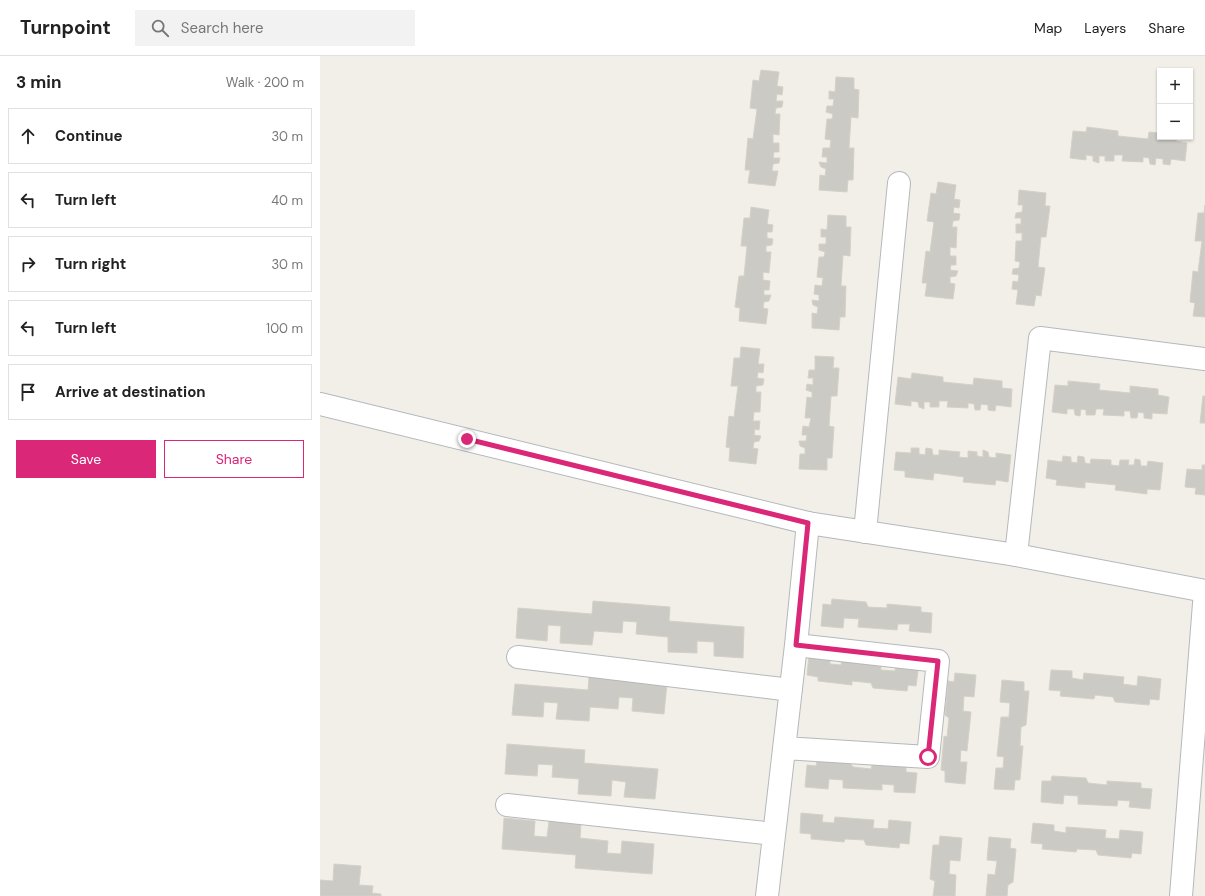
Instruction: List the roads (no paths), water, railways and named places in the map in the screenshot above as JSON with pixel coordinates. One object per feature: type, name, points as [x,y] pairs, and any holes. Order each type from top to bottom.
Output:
[{"type":"street","points":[[864,532],[899,183]]},
{"type":"street","points":[[1016,555],[1040,338],[1205,359]]},
{"type":"street","points":[[320,404],[808,523],[1016,555],[1205,591],[1181,896]]},
{"type":"street","points":[[767,896],[796,645],[808,523]]},
{"type":"street","points":[[784,748],[928,757],[938,661],[796,645]]},
{"type":"street","points":[[518,657],[791,690]]},
{"type":"street","points":[[507,805],[774,834]]}]
